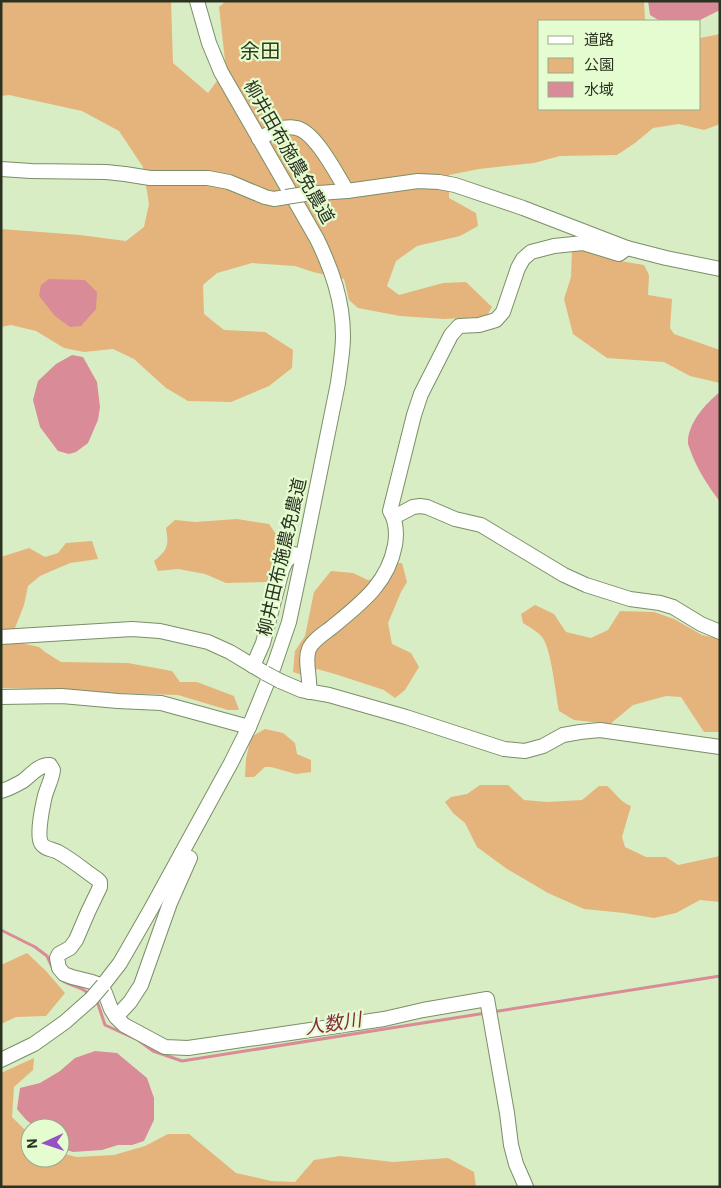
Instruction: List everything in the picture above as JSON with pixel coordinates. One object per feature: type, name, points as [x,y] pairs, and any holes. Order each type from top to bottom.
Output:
[{"type":"street","name":"柳井田布施農免農道","points":[[1,1060],[34,1044],[65,1022],[91,1000],[104,985],[120,963],[151,909],[249,727],[274,666],[289,622],[338,383],[343,337],[342,316],[337,288],[328,262],[317,239],[221,72],[209,43],[197,1]]},
{"type":"street","points":[[259,140],[274,131],[284,128],[297,128],[310,135],[322,150],[347,191]]},
{"type":"street","points":[[1,169],[106,172],[150,178],[208,178],[229,182],[274,199],[418,181],[455,185],[523,208],[627,248],[720,269]]},
{"type":"street","points":[[309,692],[309,648],[376,588],[386,573],[393,556],[396,539],[394,516],[390,511],[414,415],[422,394],[451,335],[460,326],[479,325],[496,320],[503,312],[518,268],[523,259],[531,252],[554,246],[583,243],[619,254],[627,248]]},
{"type":"street","points":[[394,516],[413,507],[427,506],[456,519],[481,525],[571,579],[616,596],[673,607],[701,624],[720,632]]},
{"type":"street","points":[[259,669],[263,643],[282,570],[286,561],[294,554],[303,556]]},
{"type":"street","points":[[1,638],[132,629],[160,631],[208,642],[230,652],[280,681],[309,692],[329,695],[406,717],[504,749],[524,750],[543,746],[563,735],[600,730],[720,746]]},
{"type":"street","points":[[1,697],[62,696],[162,703],[249,727]]},
{"type":"street","points":[[1,791],[23,781],[45,764],[50,765],[53,770],[44,798],[40,838],[42,844],[48,849],[56,851],[100,882],[100,888],[76,940],[70,948],[59,954],[57,958],[59,968],[64,974],[100,985],[111,1009],[124,1025],[165,1047],[188,1048],[384,1018],[487,999],[507,1113],[510,1145],[526,1187]]},
{"type":"street","points":[[116,1017],[130,1002],[141,985],[170,903],[190,858],[180,854]]},
{"type":"green space","points":[[1,1],[171,1],[173,63],[208,93],[226,69],[219,7],[226,1],[644,1],[645,20],[538,20],[538,110],[701,110],[701,38],[720,34],[720,124],[704,130],[679,124],[653,128],[617,155],[560,156],[534,163],[479,169],[449,175],[449,198],[476,213],[478,226],[460,236],[417,246],[396,261],[387,286],[399,295],[443,283],[466,282],[492,307],[486,317],[444,319],[400,316],[358,308],[349,300],[344,279],[295,266],[252,263],[217,273],[203,285],[204,314],[224,330],[265,332],[293,350],[292,368],[269,386],[231,402],[188,401],[166,388],[134,359],[113,349],[84,352],[64,348],[36,331],[11,325],[1,327],[1,229],[80,235],[126,241],[144,227],[149,204],[143,167],[119,131],[82,111],[9,95],[1,96]]},
{"type":"green space","points":[[582,249],[620,261],[644,265],[649,275],[648,295],[672,299],[670,328],[674,334],[720,350],[720,383],[690,376],[664,362],[607,358],[573,334],[564,299],[571,277],[572,251]]},
{"type":"green space","points":[[237,519],[269,524],[276,534],[274,565],[267,582],[226,583],[205,574],[178,569],[158,571],[154,561],[165,550],[167,543],[166,528],[175,520],[195,522]]},
{"type":"green space","points":[[92,541],[98,559],[70,563],[40,576],[28,586],[24,605],[15,628],[16,642],[39,647],[61,662],[128,663],[172,671],[180,682],[197,682],[234,696],[239,710],[228,710],[178,695],[1,688],[1,557],[29,548],[45,557],[58,553],[66,543]]},
{"type":"green space","points":[[396,563],[402,563],[407,582],[388,623],[392,644],[411,653],[419,667],[405,690],[395,698],[384,690],[317,669],[302,675],[293,672],[295,651],[305,636],[314,592],[331,571],[353,573],[368,580],[385,578]]},
{"type":"green space","points":[[535,605],[554,614],[566,632],[591,638],[608,630],[620,611],[654,612],[674,619],[702,635],[720,639],[720,732],[704,732],[681,697],[666,696],[633,705],[610,724],[574,720],[559,711],[551,661],[545,642],[538,633],[523,623],[521,614]]},
{"type":"green space","points":[[265,729],[283,733],[295,743],[297,754],[311,760],[311,772],[296,774],[265,767],[254,777],[245,777],[246,759],[251,737]]},
{"type":"green space","points":[[480,785],[508,785],[524,800],[547,802],[582,800],[599,786],[607,786],[627,805],[631,806],[622,837],[625,847],[646,857],[666,857],[678,865],[720,856],[720,902],[700,900],[676,913],[654,918],[584,909],[548,893],[507,869],[477,847],[465,823],[453,813],[445,802],[451,797],[467,794]]},
{"type":"green space","points":[[27,953],[65,993],[46,1016],[16,1017],[1,1024],[1,965]]},
{"type":"green space","points":[[34,1058],[33,1070],[14,1087],[12,1117],[20,1125],[20,1168],[70,1168],[70,1155],[77,1157],[114,1155],[145,1146],[168,1134],[189,1134],[236,1173],[271,1181],[295,1182],[314,1160],[340,1156],[393,1162],[448,1158],[474,1172],[476,1187],[1,1187],[1,1073]]},
{"type":"water","points":[[648,1],[720,1],[720,10],[700,20],[658,20],[650,15]]},
{"type":"water","points":[[49,279],[85,280],[97,292],[96,309],[81,326],[70,327],[55,316],[39,296],[41,285]]},
{"type":"water","points":[[72,355],[83,357],[97,382],[100,407],[98,420],[88,443],[76,452],[69,454],[58,451],[40,427],[33,400],[38,381],[56,364]]},
{"type":"water","points":[[720,392],[720,502],[695,461],[688,444],[688,437],[698,415]]},
{"type":"water","points":[[95,1051],[117,1053],[147,1078],[154,1098],[154,1120],[144,1141],[132,1145],[118,1145],[102,1150],[73,1152],[70,1151],[70,1118],[25,1118],[17,1109],[20,1088],[40,1083],[60,1071],[75,1058]]},
{"type":"waterway","name":"人数川","points":[[1,930],[35,947],[47,956],[53,969]]},
{"type":"waterway","name":"人数川","points":[[492,1012],[720,976]]},
{"type":"waterway","name":"人数川","points":[[59,978],[83,989],[90,995]]},
{"type":"waterway","name":"人数川","points":[[96,1001],[105,1025],[138,1040],[153,1051],[182,1061],[486,1013]]},
{"type":"district","name":"余田","points":[[260,51]]}]
